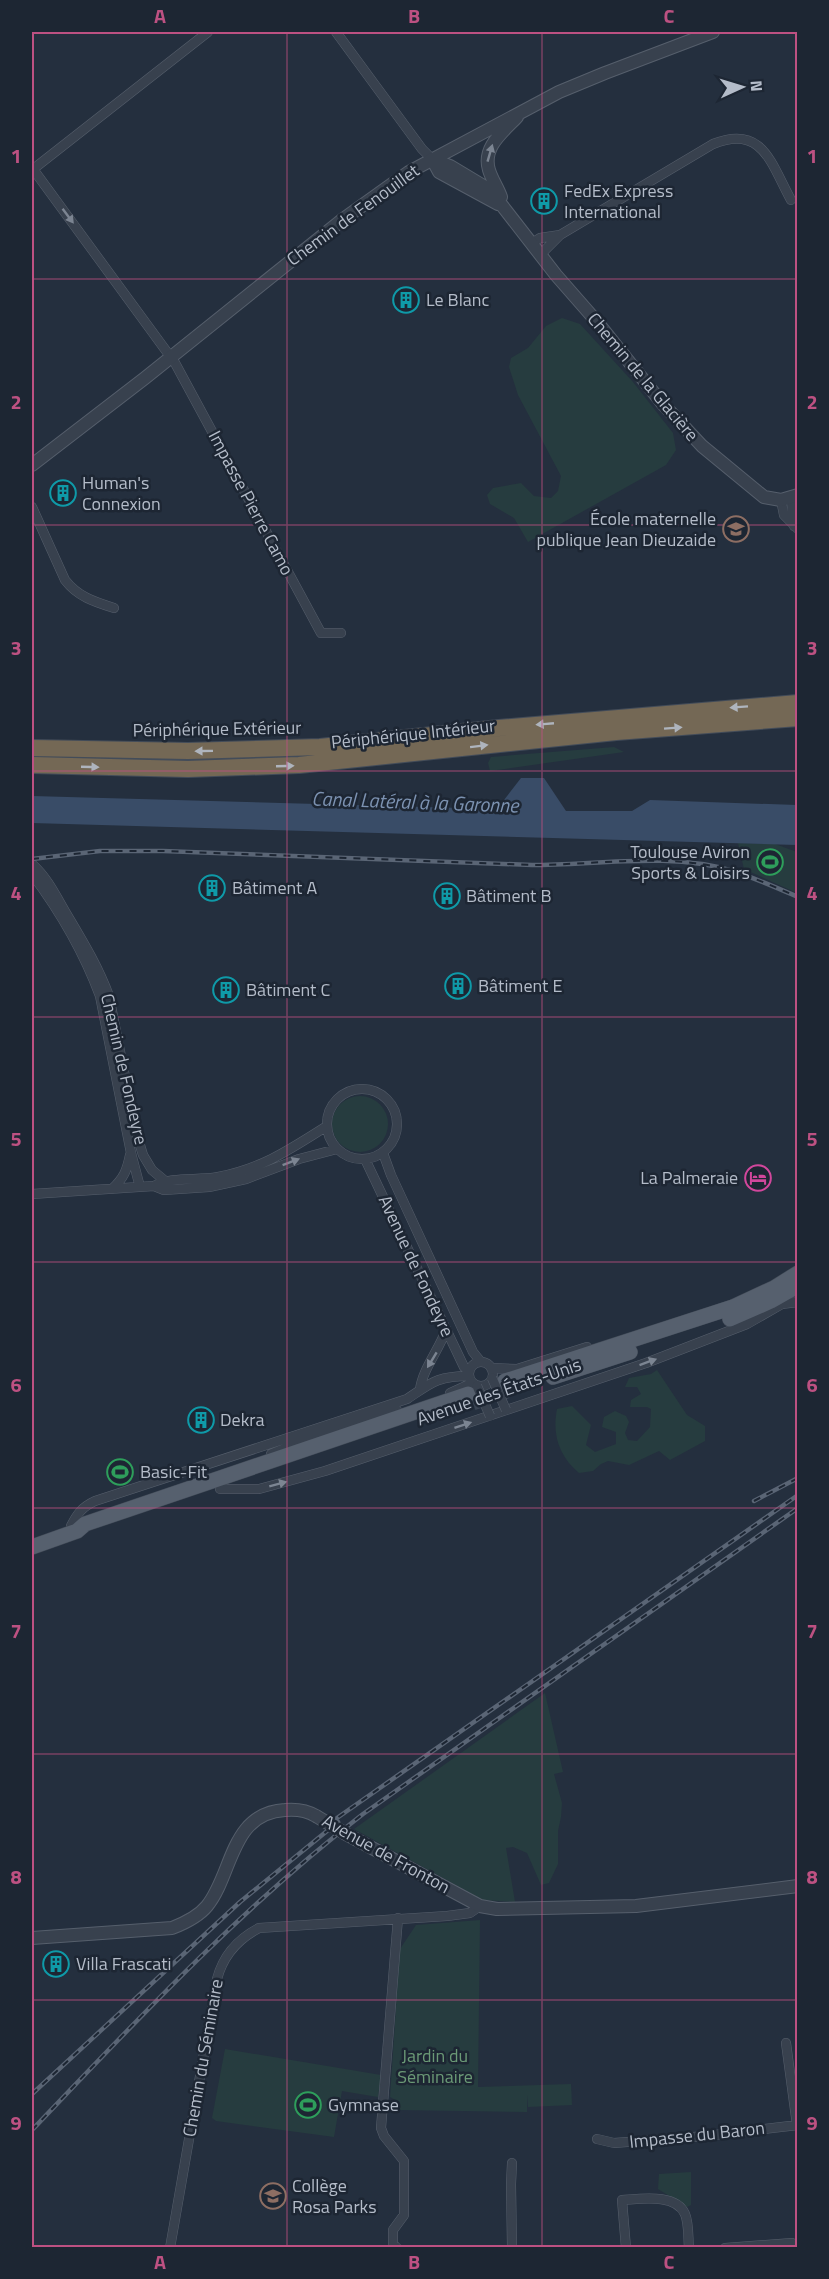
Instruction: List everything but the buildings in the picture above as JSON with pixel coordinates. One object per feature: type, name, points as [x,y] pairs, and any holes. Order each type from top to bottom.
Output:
[{"type":"highway","name":"Périphérique Extérieur","points":[[32,748],[188,751],[320,747],[559,723],[798,703]]},
{"type":"highway","name":"Périphérique Intérieur","points":[[32,765],[188,769],[310,765],[593,734],[798,718]]},
{"type":"main road","name":"Avenue des États-Unis","points":[[499,1380],[733,1307],[796,1278]]},
{"type":"main road","points":[[790,1303],[798,1294]]},
{"type":"main road","name":"Avenue des États-Unis","points":[[32,1547],[75,1532],[88,1532],[471,1385]]},
{"type":"street","points":[[171,356],[32,169],[208,32]]},
{"type":"street","points":[[336,32],[422,149],[432,159]]},
{"type":"street","name":"Chemin de Fenouillet","points":[[32,465],[342,220],[409,172],[526,109],[605,72],[714,32]]},
{"type":"street","points":[[504,207],[490,172],[488,153],[495,141],[526,109]]},
{"type":"street","points":[[540,255],[560,235],[724,139],[739,137],[759,145],[791,200]]},
{"type":"street","name":"Chemin de la Glacière","points":[[432,159],[453,167],[490,190],[540,255],[687,432],[756,492],[774,500],[790,498],[796,528]]},
{"type":"street","points":[[532,243],[540,238],[560,235]]},
{"type":"street","name":"Impasse Pierre Camo","points":[[171,356],[321,633],[341,633]]},
{"type":"street","points":[[32,507],[65,580],[72,590],[96,603],[114,609]]},
{"type":"street","name":"Chemin de Fondeyre","points":[[32,864],[45,878],[90,953],[102,978],[109,996],[136,1132],[143,1155],[152,1170],[164,1180]]},
{"type":"street","name":"Chemin de Fondeyre","points":[[32,874],[93,976],[100,996],[130,1153],[140,1186]]},
{"type":"street","points":[[363,1088],[381,1093],[394,1108],[398,1128],[395,1138],[383,1153],[365,1159],[350,1157],[338,1149],[328,1134],[327,1126],[332,1106],[346,1092],[363,1088]]},
{"type":"street","points":[[154,1186],[164,1180],[216,1178],[249,1170],[279,1157],[327,1126]]},
{"type":"street","points":[[32,1194],[140,1186],[154,1186],[164,1190],[209,1187],[246,1179],[299,1159],[338,1149]]},
{"type":"street","name":"Chemin de Fondeyre","points":[[112,1189],[122,1180],[126,1172],[130,1153]]},
{"type":"street","name":"Avenue de Fondeyre","points":[[383,1153],[473,1352],[481,1362]]},
{"type":"street","name":"Avenue de Fondeyre","points":[[365,1159],[471,1385],[490,1416]]},
{"type":"street","name":"Avenue des États-Unis","points":[[214,1485],[259,1489],[325,1471],[646,1363],[747,1324],[790,1303]]},
{"type":"street","points":[[420,1390],[422,1379],[440,1348],[446,1330]]},
{"type":"street","points":[[499,1380],[488,1384],[471,1385],[474,1364],[481,1362],[499,1380],[506,1410]]},
{"type":"street","name":"Avenue des États-Unis","points":[[75,1532],[71,1526],[76,1516],[86,1505],[95,1501],[407,1400],[431,1381],[451,1376],[471,1385]]},
{"type":"street","name":"Avenue de Fronton","points":[[32,1938],[172,1928],[188,1923],[207,1906],[235,1845],[254,1822],[264,1815],[280,1810],[302,1810],[316,1816],[480,1906],[497,1909],[636,1906],[798,1886]]},
{"type":"street","name":"Chemin du Séminaire","points":[[170,2247],[217,1979],[226,1957],[250,1933],[259,1928],[470,1912],[480,1906]]},
{"type":"street","points":[[393,2246],[393,2230],[404,2215],[404,2161],[384,2136],[381,2128],[398,1918]]},
{"type":"street","points":[[786,2043],[797,2125]]},
{"type":"street","name":"Impasse du Baron","points":[[597,2139],[614,2143],[706,2136],[797,2125]]},
{"type":"street","points":[[512,2163],[512,2247]]},
{"type":"street","points":[[626,2247],[622,2200],[660,2197],[682,2209],[686,2216],[689,2247]]},
{"type":"street","points":[[725,2247],[792,2243],[797,2247]]},
{"type":"green space","points":[[562,318],[580,324],[633,382],[673,433],[676,450],[666,465],[528,542],[514,518],[490,504],[487,495],[493,488],[521,483],[534,496],[551,498],[558,491],[561,476],[518,395],[509,367],[511,358],[528,348],[546,326]]},
{"type":"green space","points":[[614,747],[624,752],[490,771],[488,763],[491,757]]},
{"type":"green space","name":"Toulouse Aviron Sports & Loisirs","points":[[738,843],[775,844],[797,852],[797,893],[744,869]]},
{"type":"green space","points":[[360,1096],[371,1098],[380,1104],[386,1113],[388,1124],[386,1135],[380,1144],[371,1150],[360,1152],[349,1150],[340,1144],[334,1135],[332,1124],[334,1113],[340,1104],[349,1098]]},
{"type":"green space","points":[[657,1370],[687,1415],[705,1426],[705,1441],[670,1460],[659,1451],[629,1465],[608,1461],[593,1471],[579,1473],[566,1459],[556,1436],[557,1409],[572,1406],[591,1425],[586,1445],[595,1452],[616,1444],[616,1432],[602,1427],[604,1417],[615,1411],[626,1416],[629,1422],[625,1433],[628,1440],[637,1441],[650,1427],[651,1409],[630,1407],[631,1400],[641,1394],[637,1387],[625,1387],[629,1378],[651,1374]]},
{"type":"green space","points":[[545,1693],[563,1772],[554,1774],[562,1803],[558,1831],[558,1864],[549,1883],[541,1885],[527,1853],[513,1847],[506,1848],[515,1902],[483,1900],[354,1829]]},
{"type":"green space","name":"Jardin du Séminaire","points":[[480,1920],[478,2087],[571,2084],[572,2105],[528,2107],[527,2095],[527,2112],[396,2110],[397,2101],[390,2097],[400,1949],[416,1925]]},
{"type":"green space","points":[[225,2049],[381,2075],[378,2097],[342,2091],[334,2137],[216,2121],[212,2118]]},
{"type":"green space","points":[[691,2172],[691,2205],[687,2207],[658,2189],[659,2174]]},
{"type":"water","points":[[521,778],[544,778],[566,811],[632,811],[650,800],[797,805],[797,845],[32,823],[32,796],[497,809]]},
{"type":"tunnel","points":[[473,1403],[507,1391]]},
{"type":"railway","points":[[32,859],[100,851],[163,851],[532,865],[633,861],[684,862],[733,871],[798,897]]},
{"type":"railway","points":[[754,1501],[798,1478]]},
{"type":"railway","points":[[327,1825],[798,1495]]},
{"type":"railway","points":[[32,2130],[192,1966],[275,1887],[318,1850],[363,1814],[798,1508]]},
{"type":"railway","points":[[32,2094],[240,1902],[338,1822]]},
{"type":"place","name":"FedEx Express International","points":[[544,201]]},
{"type":"place","name":"Le Blanc","points":[[406,300]]},
{"type":"place","name":"Human's Connexion","points":[[63,493]]},
{"type":"place","name":"École maternelle publique Jean Dieuzaide","points":[[736,529]]},
{"type":"place","name":"Toulouse Aviron Sports & Loisirs","points":[[770,862]]},
{"type":"place","name":"Bâtiment A","points":[[212,888]]},
{"type":"place","name":"Bâtiment B","points":[[447,896]]},
{"type":"place","name":"Bâtiment E","points":[[458,986]]},
{"type":"place","name":"Bâtiment C","points":[[226,990]]},
{"type":"place","name":"La Palmeraie","points":[[758,1178]]},
{"type":"place","name":"Dekra","points":[[201,1420]]},
{"type":"place","name":"Basic-Fit","points":[[120,1472]]},
{"type":"place","name":"Villa Frascati","points":[[56,1964]]},
{"type":"place","name":"Gymnase","points":[[308,2105]]},
{"type":"place","name":"Collège Rosa Parks","points":[[273,2196]]},
{"type":"water label","name":"Canal Latéral à la Garonne","points":[[415,802]]}]
